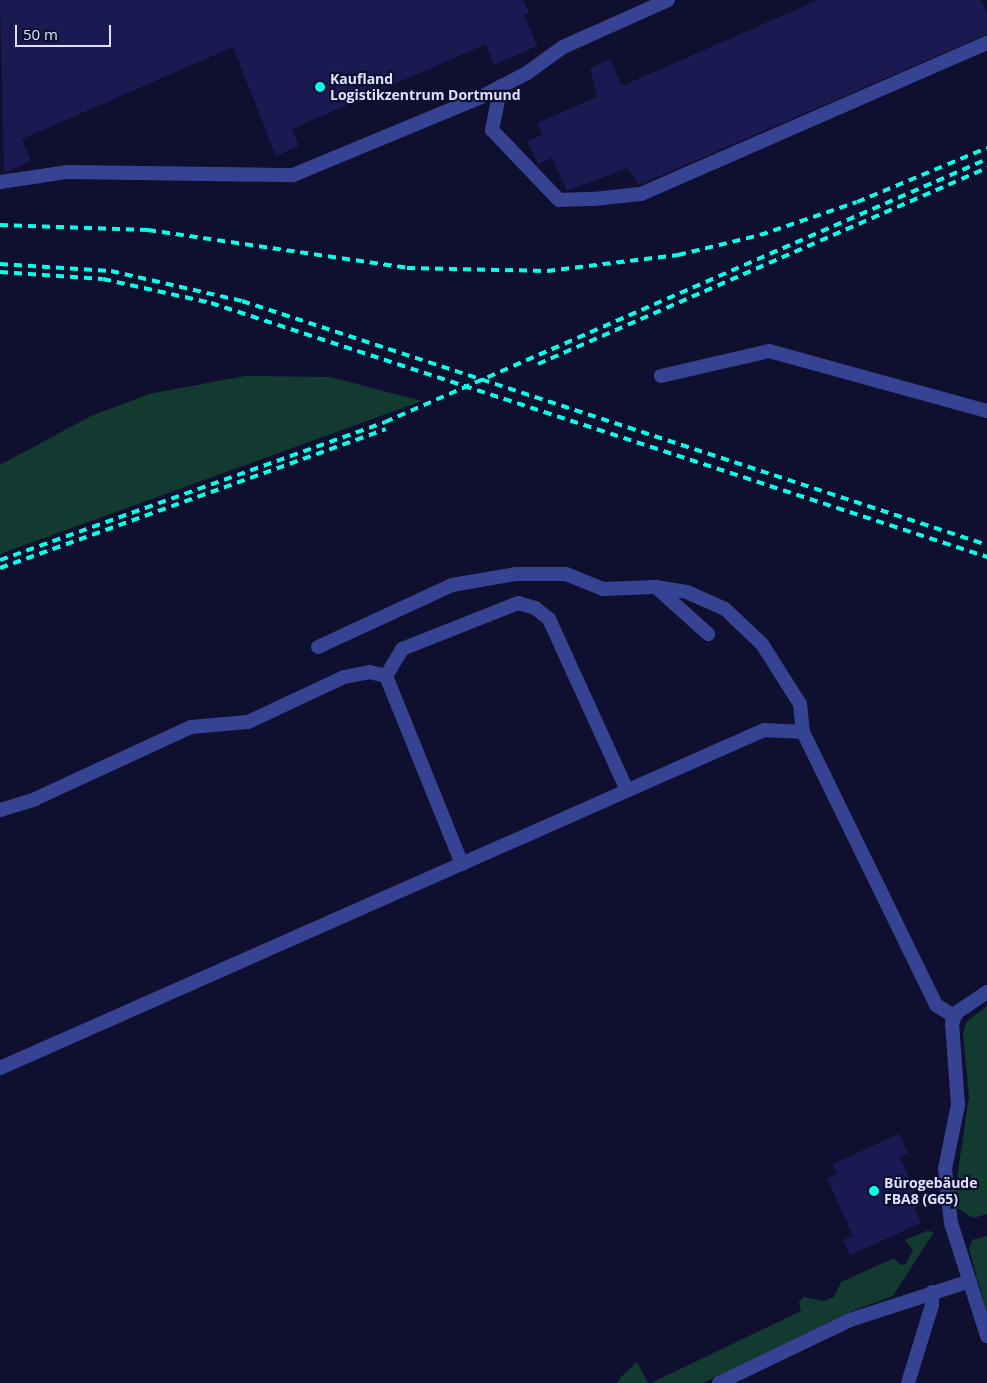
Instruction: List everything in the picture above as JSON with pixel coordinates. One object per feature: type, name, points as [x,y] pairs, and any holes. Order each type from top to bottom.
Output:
[{"type":"lane","points":[[0,182],[68,172],[293,175],[367,147],[501,86],[563,47],[668,0]]},
{"type":"lane","points":[[501,86],[492,130],[559,200],[594,199],[641,194],[987,43]]},
{"type":"lane","points":[[661,376],[769,351],[987,411]]},
{"type":"lane","points":[[318,647],[461,583],[516,574],[566,574],[603,589],[656,587],[687,592],[724,609],[762,644],[800,704],[803,732],[936,1005],[955,1017]]},
{"type":"lane","points":[[656,587],[708,634]]},
{"type":"lane","points":[[691,618],[707,601]]},
{"type":"lane","points":[[386,676],[402,649],[518,603],[535,608],[549,619],[627,790]]},
{"type":"lane","points":[[0,810],[36,799],[191,727],[248,722],[344,677],[370,672],[386,676]]},
{"type":"lane","points":[[386,676],[462,864]]},
{"type":"lane","points":[[0,1068],[764,730],[803,732]]},
{"type":"lane","points":[[955,1017],[987,992]]},
{"type":"lane","points":[[955,1017],[958,1105],[945,1169],[946,1199],[987,1336]]},
{"type":"lane","points":[[719,1383],[850,1320],[970,1281]]},
{"type":"lane","points":[[908,1383],[932,1305],[932,1292]]},
{"type":"green space","points":[[245,376],[330,377],[422,401],[0,554],[0,465],[91,416],[149,394]]},
{"type":"green space","points":[[987,1006],[987,1214],[973,1218],[954,1206],[952,1179],[957,1178],[969,1097],[963,1033],[967,1021]]},
{"type":"green space","points":[[927,1231],[934,1232],[893,1296],[850,1312],[703,1383],[651,1383],[801,1311],[799,1302],[804,1297],[823,1301],[834,1297],[841,1282],[894,1258],[900,1265],[906,1264],[913,1250],[905,1240]]},
{"type":"green space","points":[[987,1236],[987,1313],[969,1249],[972,1240]]},
{"type":"green space","points":[[637,1362],[648,1383],[617,1383],[621,1377]]},
{"type":"building","points":[[0,0],[523,0],[529,13],[524,15],[537,46],[494,65],[486,44],[292,129],[299,146],[276,156],[233,47],[22,139],[31,161],[4,173]]},
{"type":"building","points":[[818,0],[981,0],[987,14],[987,34],[639,185],[627,168],[567,191],[552,158],[538,164],[527,141],[542,135],[537,123],[597,97],[590,68],[610,59],[622,86]]},
{"type":"building","name":"Bürogebäude FBA8 (G65)","points":[[899,1134],[908,1153],[900,1157],[921,1205],[914,1208],[921,1223],[850,1255],[843,1240],[853,1236],[827,1178],[837,1174],[833,1164]]},
{"type":"railway","points":[[0,225],[148,230],[407,268],[547,271],[678,255],[760,235],[857,202],[987,148]]},
{"type":"railway","points":[[0,560],[385,422],[987,159]]},
{"type":"railway","points":[[538,364],[987,168]]},
{"type":"railway","points":[[0,264],[111,271],[242,301],[987,545]]},
{"type":"railway","points":[[0,272],[103,279],[211,303],[987,557]]},
{"type":"railway","points":[[0,568],[386,429]]},
{"type":"place","name":"Kaufland Logistikzentrum Dortmund","points":[[320,87]]},
{"type":"place","name":"Bürogebäude FBA8 (G65)","points":[[874,1191]]}]
